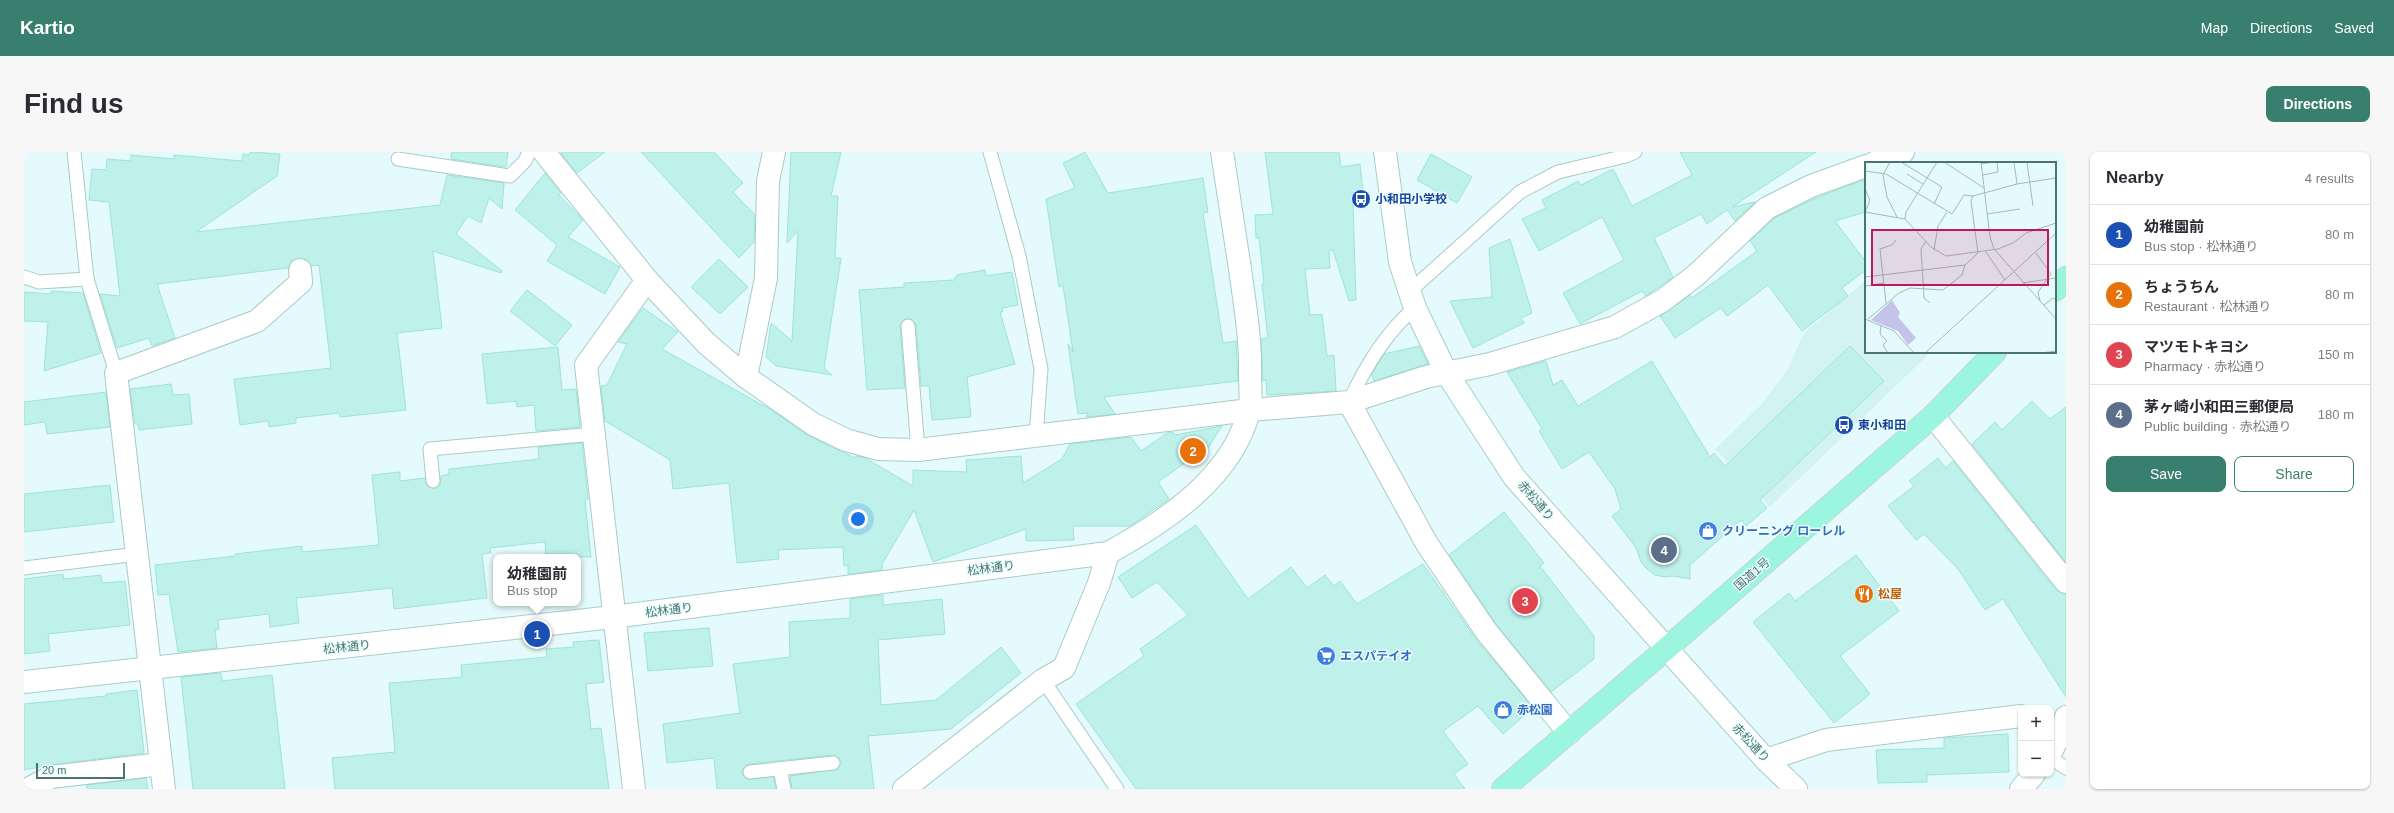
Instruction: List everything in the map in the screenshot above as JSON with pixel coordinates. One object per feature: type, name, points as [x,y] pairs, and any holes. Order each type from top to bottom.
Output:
[{"type":"highway","points":[[2056,289],[2066,278]]},
{"type":"highway","name":"国道1号","points":[[1503,789],[1933,416],[1994,353]]},
{"type":"street","points":[[544,152],[647,280],[706,343],[746,377],[813,424],[846,440],[878,449],[918,450],[1250,410],[1349,402],[1446,372],[1490,364],[1615,327],[1662,302],[1695,276],[1767,208],[1811,186],[1865,166]]},
{"type":"street","points":[[746,377],[766,278],[768,181],[774,152]]},
{"type":"street","points":[[1222,152],[1247,315],[1251,362],[1250,410]]},
{"type":"street","name":"赤松通り","points":[[1385,152],[1398,255],[1412,299],[1446,372],[1514,477],[1766,760],[1796,789]]},
{"type":"street","points":[[1877,162],[1903,152]]},
{"type":"street","points":[[164,789],[116,373],[257,321],[301,282],[300,270]]},
{"type":"street","points":[[634,789],[586,365],[647,280]]},
{"type":"street","points":[[1349,402],[1427,544],[1486,631],[1569,733]]},
{"type":"street","name":"松林通り","points":[[24,682],[614,617],[1108,553],[1138,537],[1174,512],[1206,484],[1234,447],[1250,410]]},
{"type":"street","points":[[1933,416],[2066,582]]},
{"type":"street","points":[[904,789],[1042,680],[1064,668],[1099,583],[1108,553]]},
{"type":"street","points":[[2054,713],[2066,711]]},
{"type":"street","points":[[1766,760],[1826,740],[2018,716]]},
{"type":"street","points":[[2054,746],[2063,728],[2066,717]]},
{"type":"street","points":[[28,789],[51,777],[161,764]]},
{"type":"street","points":[[2021,789],[2031,777]]},
{"type":"lane","points":[[74,152],[87,279],[116,373]]},
{"type":"lane","points":[[398,159],[510,176],[525,161],[529,152]]},
{"type":"lane","points":[[990,152],[1020,256],[1041,369],[1036,436]]},
{"type":"lane","points":[[1349,402],[1361,376],[1398,323],[1412,299],[1520,192],[1558,172],[1626,156],[1635,152]]},
{"type":"lane","points":[[24,277],[39,282],[87,279]]},
{"type":"lane","points":[[908,326],[918,450]]},
{"type":"lane","points":[[433,481],[430,448],[594,434]]},
{"type":"lane","points":[[24,568],[137,554]]},
{"type":"lane","points":[[1042,680],[1117,789]]},
{"type":"lane","points":[[2054,760],[2066,768]]},
{"type":"lane","points":[[750,772],[833,763]]},
{"type":"lane","points":[[780,769],[784,789]]},
{"type":"shaded area","points":[[1865,281],[1865,353],[1930,353],[1770,507],[1715,449],[1761,405],[1788,369],[1803,334]]},
{"type":"building","points":[[250,152],[280,154],[277,176],[196,232],[440,205],[447,175],[504,183],[502,209],[489,198],[481,223],[468,216],[456,234],[502,271],[501,273],[433,251],[442,328],[397,333],[406,410],[340,417],[339,413],[296,418],[296,423],[269,427],[268,421],[240,425],[234,379],[331,368],[319,265],[311,266],[305,259],[293,260],[288,268],[157,284],[175,338],[152,346],[149,338],[117,348],[100,294],[120,296],[109,202],[89,200],[92,169],[106,170],[107,159],[131,161],[131,155],[174,159],[174,155],[242,161],[243,154],[249,155]]},
{"type":"building","points":[[452,152],[508,152],[506,167],[451,159]]},
{"type":"building","points":[[605,152],[577,173],[561,153]]},
{"type":"building","points":[[641,152],[714,152],[743,183],[733,192],[755,215],[754,242],[739,258]]},
{"type":"building","points":[[791,152],[841,152],[831,196],[838,196],[835,258],[841,258],[824,368],[832,375],[776,366],[766,357],[771,323],[792,341],[798,231],[787,243]]},
{"type":"building","points":[[1085,152],[1108,193],[1203,178],[1208,212],[1203,213],[1223,343],[1236,341],[1238,381],[1104,397],[1115,414],[1086,417],[1088,413],[1078,414],[1068,344],[1073,352],[1063,286],[1059,287],[1046,199],[1075,188],[1063,163]]},
{"type":"building","points":[[1265,152],[1339,152],[1341,167],[1360,164],[1364,201],[1353,202],[1356,300],[1349,301],[1333,250],[1329,251],[1330,268],[1305,269],[1310,315],[1322,314],[1327,356],[1334,355],[1336,391],[1267,395],[1266,380],[1263,381],[1261,339],[1268,338],[1262,284],[1264,284],[1259,238],[1256,238],[1255,215],[1273,214]]},
{"type":"building","points":[[1680,152],[1816,152],[1732,207],[1755,202],[1735,221],[1727,210],[1707,224],[1701,214],[1654,238],[1673,277],[1646,296],[1642,291],[1580,324],[1563,293],[1624,260],[1602,217],[1539,251],[1522,219],[1546,208],[1542,200],[1578,181],[1581,185],[1613,169],[1632,206],[1692,175]]},
{"type":"building","points":[[1431,154],[1472,177],[1457,203],[1417,180]]},
{"type":"building","points":[[545,173],[561,193],[559,195],[583,220],[568,237],[620,267],[605,294],[547,261],[557,245],[515,210]]},
{"type":"building","points":[[1865,179],[1865,212],[1835,221],[1865,261],[1865,271],[1842,288],[1848,296],[1802,331],[1768,285],[1727,316],[1721,308],[1675,338],[1660,316],[1690,295],[1692,298],[1757,251],[1750,241],[1774,218],[1816,198]]},
{"type":"building","points":[[1510,239],[1532,313],[1521,318],[1524,323],[1473,348],[1450,301],[1492,297],[1489,248]]},
{"type":"building","points":[[719,259],[748,287],[720,314],[691,287]]},
{"type":"building","points":[[985,270],[986,276],[1012,272],[1018,305],[1002,308],[1003,312],[1000,312],[1015,364],[967,377],[971,417],[932,420],[929,386],[921,386],[916,325],[911,319],[904,319],[900,326],[905,388],[867,390],[859,290],[904,287],[904,283],[954,280],[957,275]]},
{"type":"building","points":[[527,290],[572,325],[555,346],[510,311]]},
{"type":"building","points":[[51,291],[83,293],[101,353],[44,371],[48,322],[24,321],[24,292],[51,294]]},
{"type":"building","points":[[643,308],[678,332],[662,349],[773,411],[807,435],[855,458],[856,456],[865,458],[913,486],[913,470],[967,472],[966,460],[1021,456],[1023,483],[1062,459],[1070,444],[1131,437],[1141,451],[1167,433],[1173,432],[1175,435],[1222,426],[1203,456],[1192,458],[1158,482],[1169,499],[1130,526],[1073,526],[1074,540],[1026,541],[1026,529],[933,562],[914,510],[882,564],[882,570],[848,574],[848,565],[844,566],[843,547],[778,550],[779,559],[737,563],[729,483],[673,489],[670,460],[605,421],[601,386],[607,385],[627,344],[618,342]]},
{"type":"building","points":[[1419,346],[1428,364],[1374,381],[1372,374],[1384,354]]},
{"type":"building","points":[[1850,346],[1884,381],[1760,500],[1767,508],[1746,526],[1741,520],[1690,565],[1690,579],[1655,575],[1647,569],[1641,562],[1636,548],[1612,516],[1621,509],[1615,489],[1589,452],[1562,469],[1539,431],[1542,429],[1507,372],[1546,361],[1553,385],[1562,380],[1578,406],[1652,361],[1710,457],[1714,453],[1725,466]]},
{"type":"building","points":[[558,347],[562,390],[576,389],[580,427],[536,431],[534,405],[517,407],[516,401],[487,404],[482,354]]},
{"type":"building","points":[[171,384],[173,395],[189,394],[192,424],[139,430],[138,424],[135,424],[130,389]]},
{"type":"building","points":[[106,392],[110,427],[47,434],[45,422],[24,425],[24,402]]},
{"type":"building","points":[[2032,401],[2050,419],[2066,407],[2066,562],[1972,444],[1995,422],[2002,430]]},
{"type":"building","points":[[582,443],[588,499],[585,500],[591,557],[581,557],[581,554],[546,554],[545,542],[490,548],[491,553],[482,554],[487,598],[394,609],[392,588],[296,598],[299,623],[270,627],[269,614],[218,620],[219,629],[215,630],[217,648],[178,652],[169,594],[158,595],[155,565],[235,556],[235,554],[302,546],[302,552],[379,545],[372,475],[400,472],[400,481],[425,478],[427,486],[434,489],[440,485],[441,476],[449,474],[449,469],[539,459],[538,447]]},
{"type":"building","points":[[1938,458],[1946,468],[1953,461],[2056,590],[2066,594],[2066,697],[2003,599],[1985,610],[1958,569],[1924,534],[1916,540],[1888,506],[1914,486],[1909,481]]},
{"type":"building","points":[[110,485],[114,522],[24,532],[24,494]]},
{"type":"building","points":[[1504,512],[1544,563],[1540,566],[1594,636],[1594,659],[1551,692],[1496,624],[1449,555]]},
{"type":"building","points":[[1196,525],[1248,599],[1291,567],[1307,588],[1325,575],[1334,586],[1340,581],[1357,604],[1423,564],[1476,639],[1533,708],[1503,734],[1478,706],[1443,731],[1468,764],[1454,774],[1465,789],[1136,789],[1076,704],[1144,656],[1140,649],[1188,615],[1157,582],[1132,598],[1118,577]]},
{"type":"building","points":[[1856,555],[1899,611],[1840,656],[1870,694],[1834,723],[1753,622],[1789,593],[1795,601]]},
{"type":"building","points":[[63,574],[64,579],[101,575],[102,583],[125,581],[130,625],[48,634],[50,651],[24,654],[24,579]]},
{"type":"building","points":[[883,595],[883,605],[942,599],[945,634],[878,640],[881,705],[936,700],[1001,647],[1021,673],[951,729],[868,736],[874,789],[792,789],[790,776],[838,769],[841,762],[839,758],[833,755],[749,764],[743,768],[742,773],[747,779],[774,777],[776,789],[717,789],[714,758],[667,763],[663,724],[740,713],[733,664],[790,657],[789,622],[850,618],[850,599]]},
{"type":"building","points":[[709,628],[713,666],[648,671],[644,633]]},
{"type":"building","points":[[599,640],[604,682],[586,684],[591,729],[601,728],[609,789],[335,789],[332,758],[395,752],[389,683],[462,677],[461,665],[547,657],[546,649],[574,647],[573,642]]},
{"type":"building","points":[[221,673],[222,681],[272,675],[285,789],[193,789],[181,677]]},
{"type":"building","points":[[137,690],[144,753],[50,765],[24,770],[24,704],[106,696],[106,694]]},
{"type":"building","points":[[2008,734],[2009,772],[1927,775],[1927,782],[1878,783],[1876,750],[1944,748],[1944,738]]},
{"type":"building","points":[[146,778],[148,789],[87,789],[86,785]]},
{"type":"place","name":"小和田小学校","points":[[1361,199]]},
{"type":"place","name":"東小和田","points":[[1844,425]]},
{"type":"place","name":"ちょうちん","points":[[1193,451]]},
{"type":"place","name":"クリーニング ローレル","points":[[1708,531]]},
{"type":"place","name":"茅ヶ崎小和田三郵便局","points":[[1664,550]]},
{"type":"place","name":"松屋","points":[[1864,594]]},
{"type":"place","name":"マツモトキヨシ","points":[[1525,601]]},
{"type":"place","name":"幼稚園前","points":[[537,634]]},
{"type":"place","name":"エスパテイオ","points":[[1326,656]]},
{"type":"place","name":"赤松園","points":[[1503,710]]}]
